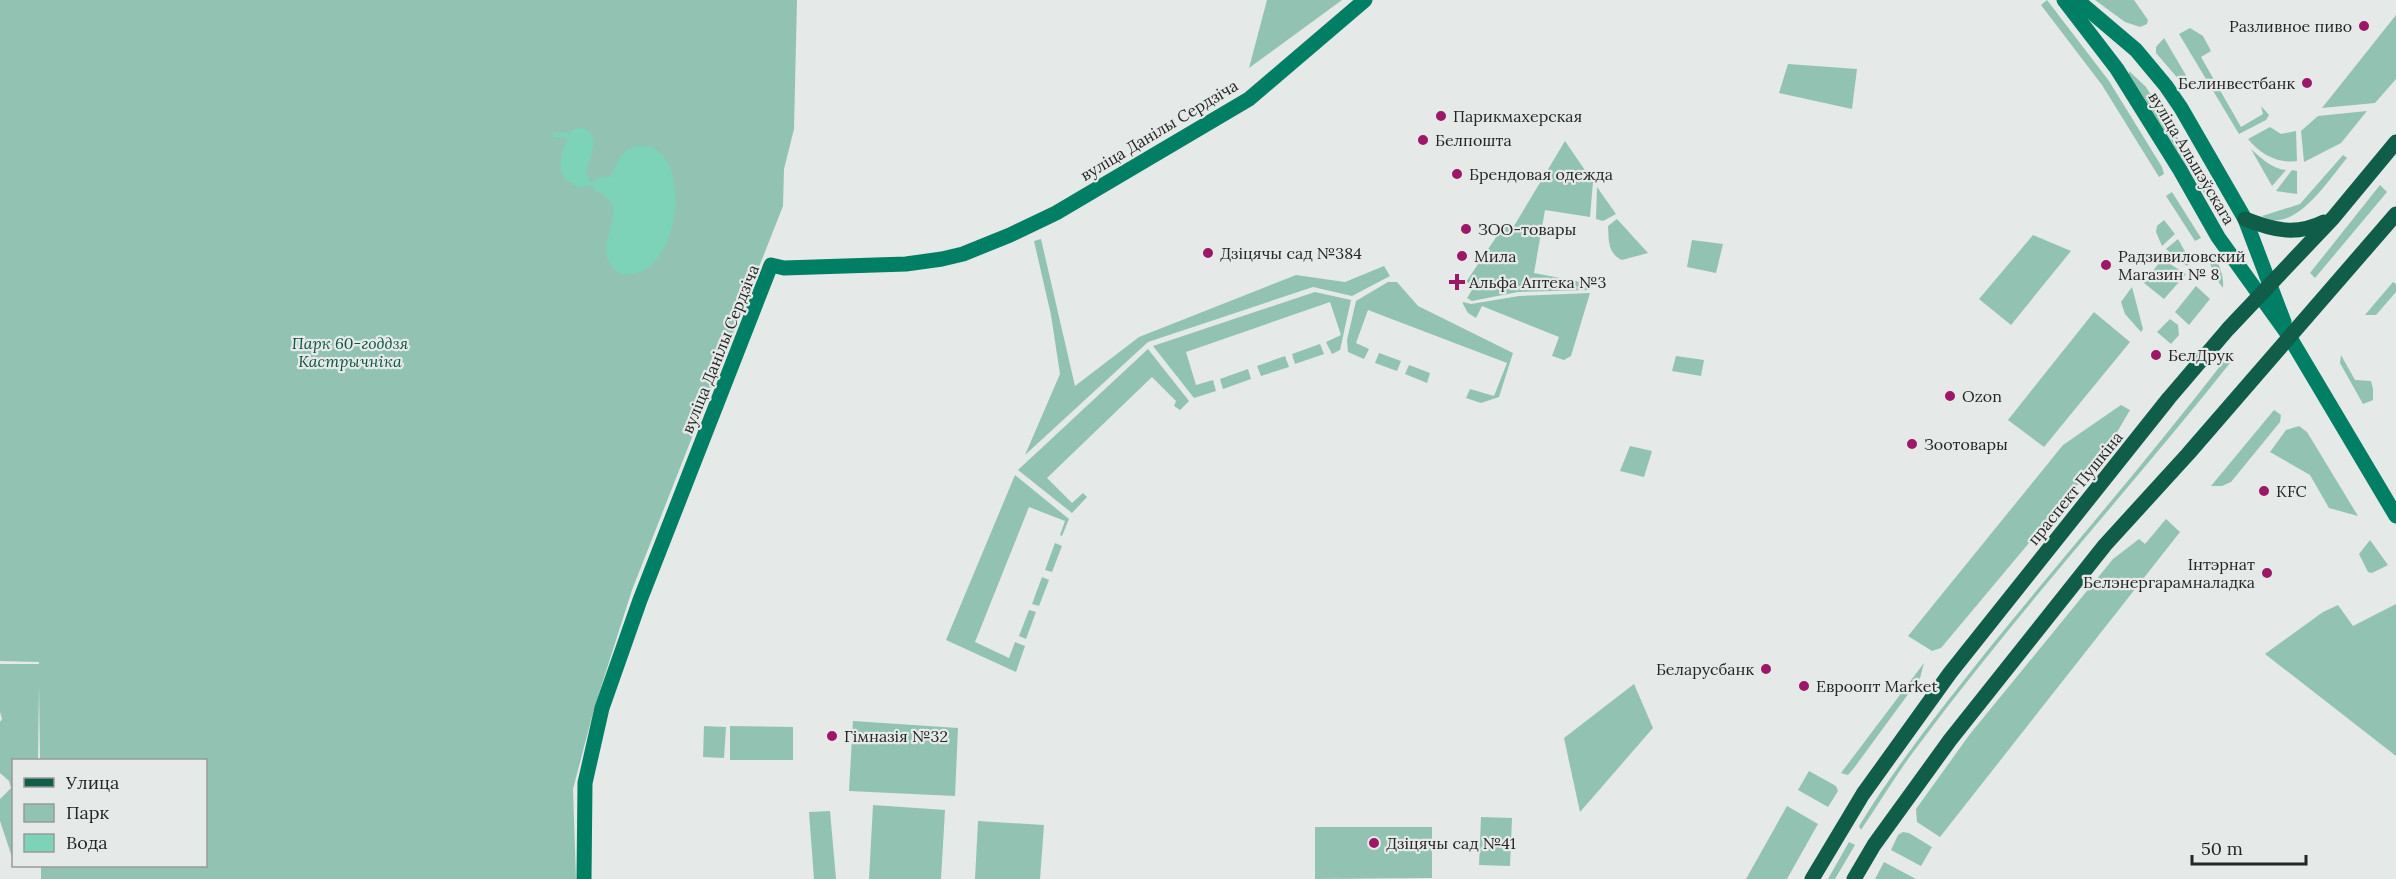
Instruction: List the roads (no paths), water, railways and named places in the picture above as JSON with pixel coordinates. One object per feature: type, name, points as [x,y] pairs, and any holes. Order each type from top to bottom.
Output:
[{"type":"main road","name":"праспект Пушкіна","points":[[1812,879],[1863,794],[1950,673],[2169,398],[2259,295],[2332,218],[2396,142]]},
{"type":"main road","points":[[1854,879],[1874,845],[1950,740],[2097,555],[2188,454],[2396,214]]},
{"type":"main road","points":[[2245,219],[2280,231],[2297,231],[2312,228],[2332,218]]},
{"type":"street","name":"вуліца Данілы Сердзіча","points":[[585,879],[585,783],[602,708],[640,600],[771,265],[790,268],[906,264],[942,259],[995,242],[1056,213],[1240,104],[1365,0]]},
{"type":"street","name":"вуліца Альшэўскага","points":[[2064,0],[2117,69],[2180,170],[2218,237],[2289,336],[2396,516]]},
{"type":"street","name":"вуліца Альшэўскага","points":[[2077,0],[2136,50],[2166,86],[2245,219],[2271,283],[2289,336]]},
{"type":"water","points":[[578,128],[586,129],[593,138],[586,173],[589,182],[595,182],[596,178],[610,177],[622,155],[636,146],[645,146],[661,154],[671,170],[675,192],[674,216],[668,239],[657,259],[641,271],[621,274],[610,264],[606,253],[613,207],[607,198],[594,190],[594,187],[587,185],[584,188],[573,184],[562,173],[561,157],[571,131]]},
{"type":"waterway","points":[[555,135],[568,137]]},
{"type":"place","name":"Разливное пиво","points":[[2364,26]]},
{"type":"place","name":"Белинвестбанк","points":[[2307,83]]},
{"type":"place","name":"Парикмахерская","points":[[1441,116]]},
{"type":"place","name":"Белпошта","points":[[1423,140]]},
{"type":"place","name":"Брендовая одежда","points":[[1457,174]]},
{"type":"place","name":"ЗОО-товары","points":[[1466,229]]},
{"type":"place","name":"Дзіцячы сад №384","points":[[1208,253]]},
{"type":"place","name":"Мила","points":[[1462,256]]},
{"type":"place","name":"Радзивиловский Магазин № 8","points":[[2106,265]]},
{"type":"place","name":"Альфа Аптека №3","points":[[1457,282]]},
{"type":"place","name":"БелДрук","points":[[2156,355]]},
{"type":"place","name":"Ozon","points":[[1950,396]]},
{"type":"place","name":"Зоотовары","points":[[1912,444]]},
{"type":"place","name":"KFC","points":[[2264,491]]},
{"type":"place","name":"Інтэрнат Белэнергарамналадка","points":[[2267,573]]},
{"type":"place","name":"Беларусбанк","points":[[1766,669]]},
{"type":"place","name":"Евроопт Market","points":[[1804,686]]},
{"type":"place","name":"Гімназія №32","points":[[832,736]]},
{"type":"place","name":"Дзіцячы сад №41","points":[[1374,843]]},
{"type":"park label","name":"Парк 60-годдзя Кастрычніка","points":[[350,352]]}]
